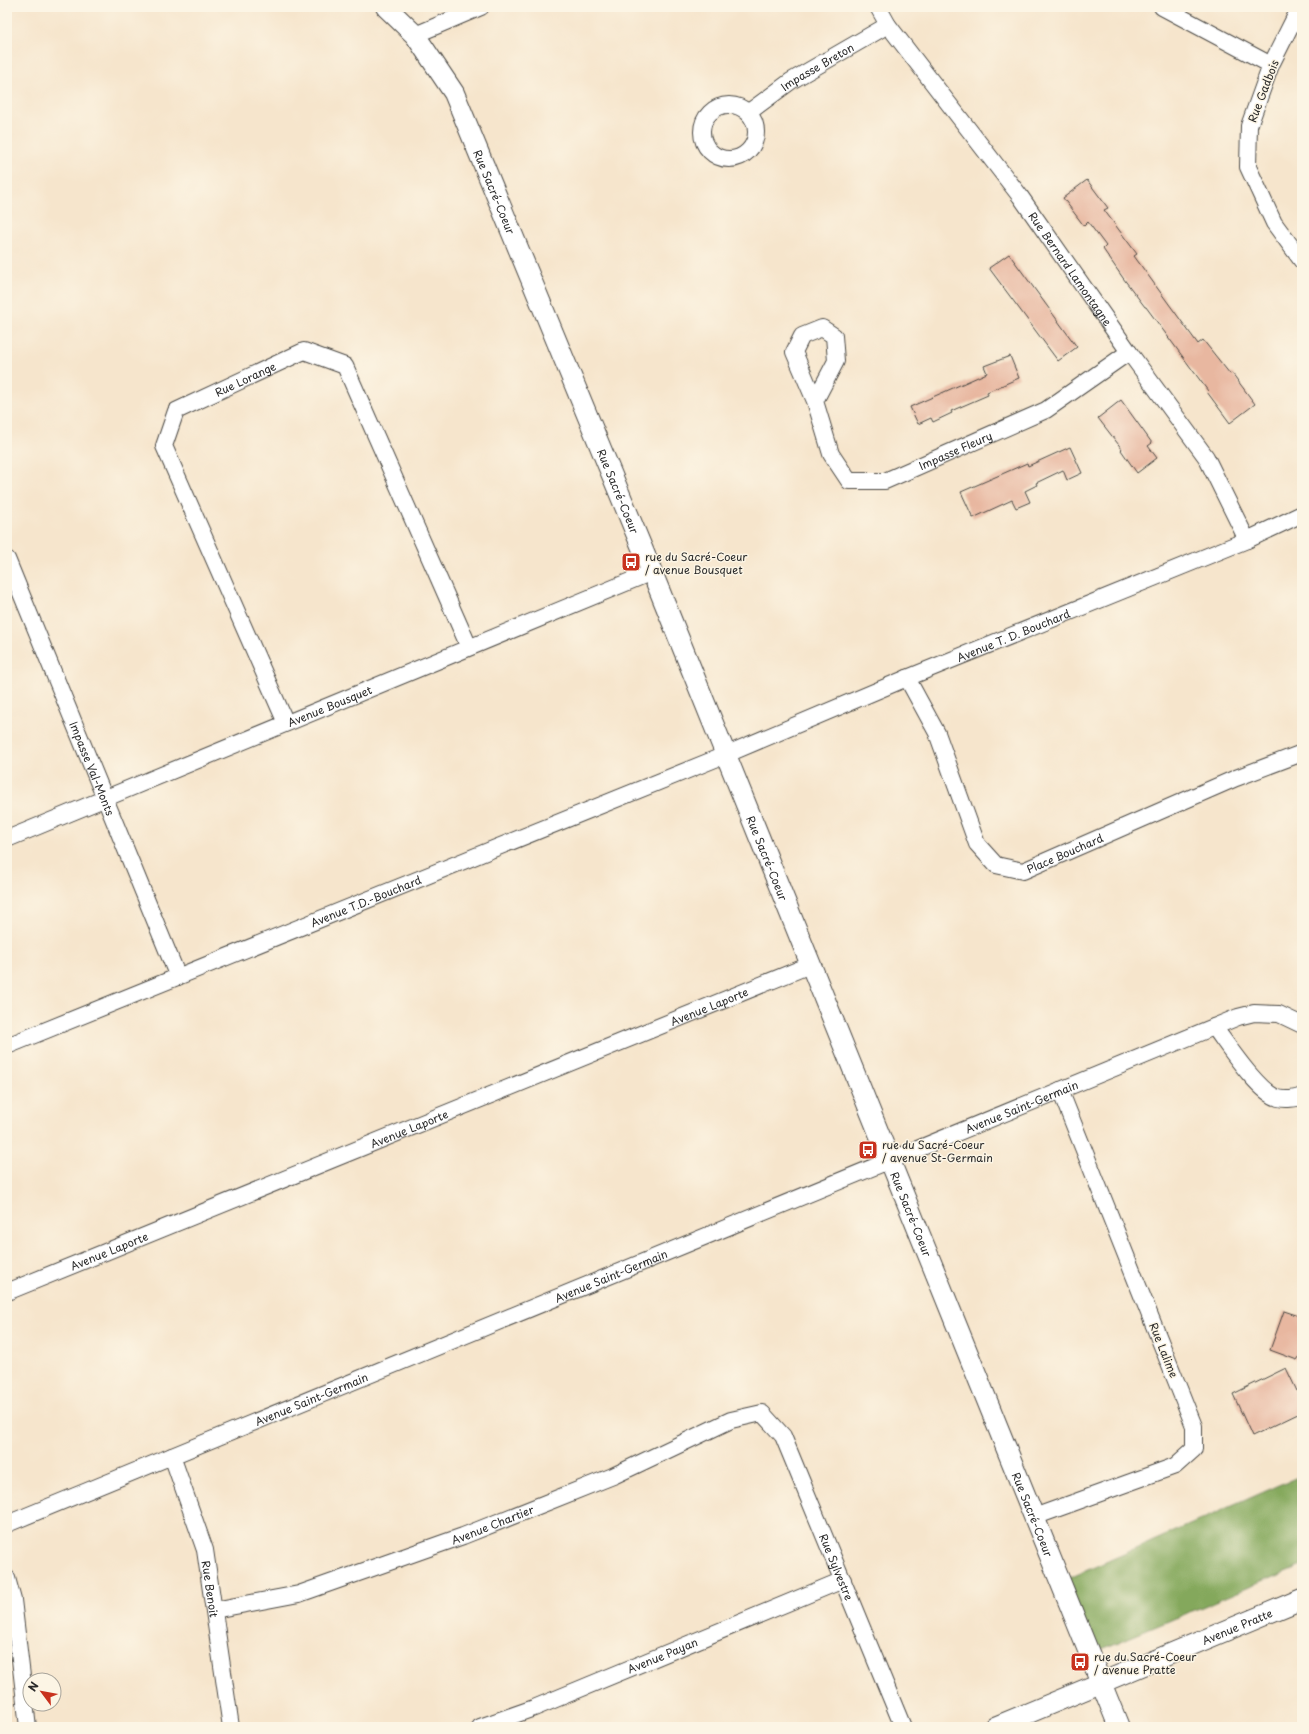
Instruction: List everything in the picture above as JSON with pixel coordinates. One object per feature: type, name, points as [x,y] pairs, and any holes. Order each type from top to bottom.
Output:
[{"type":"street","name":"Rue Sacré-Coeur","points":[[386,7],[414,35],[454,93],[652,572],[1119,1727]]},
{"type":"street","points":[[414,35],[481,7]]},
{"type":"street","name":"Rue Bernard Lamontagne","points":[[878,7],[888,25],[1020,196],[1129,352],[1206,457],[1247,540]]},
{"type":"street","points":[[1162,7],[1271,66]]},
{"type":"street","name":"Rue Gadbois","points":[[1300,7],[1271,66],[1249,126],[1248,168],[1274,223],[1302,261]]},
{"type":"street","name":"Impasse Breton","points":[[749,112],[791,80],[888,25]]},
{"type":"street","name":"Rue Lorange","points":[[286,723],[164,446],[176,411],[304,351],[345,366],[469,647]]},
{"type":"street","name":"Impasse Fleury","points":[[815,402],[831,454],[850,481],[885,481],[1046,410],[1129,352]]},
{"type":"street","name":"Avenue T. D. Bouchard","points":[[725,755],[908,678],[1247,540],[1302,514]]},
{"type":"street","name":"Impasse Val-Monts","points":[[7,559],[178,977]]},
{"type":"street","name":"Avenue Bousquet","points":[[7,839],[652,572]]},
{"type":"street","name":"Place Bouchard","points":[[908,678],[937,733],[977,844],[996,865],[1023,870],[1236,778],[1302,753]]},
{"type":"street","name":"Avenue T.D.-Bouchard","points":[[7,1046],[725,755]]},
{"type":"street","name":"Avenue Laporte","points":[[7,1292],[810,965]]},
{"type":"street","name":"Avenue Saint-Germain","points":[[7,1524],[1238,1017],[1254,1013],[1279,1014],[1302,1025]]},
{"type":"street","points":[[1214,1027],[1256,1083],[1278,1098],[1297,1099],[1302,1096]]},
{"type":"street","name":"Rue Lalime","points":[[1034,1517],[1175,1466],[1194,1449],[1194,1426],[1060,1090]]},
{"type":"street","name":"Rue Sylvestre","points":[[762,1413],[783,1436],[903,1727]]},
{"type":"street","name":"Avenue Chartier","points":[[214,1610],[299,1594],[463,1536],[613,1476],[731,1420],[762,1413]]},
{"type":"street","name":"Rue Benoit","points":[[172,1456],[205,1550],[231,1727]]},
{"type":"street","points":[[7,1578],[13,1600],[28,1727]]},
{"type":"street","name":"Avenue Payan","points":[[480,1727],[534,1708],[843,1580]]},
{"type":"street","name":"Avenue Pratte","points":[[995,1727],[1302,1599]]},
{"type":"green space","points":[[1302,1475],[1302,1565],[1095,1652],[1065,1580]]},
{"type":"building","points":[[1087,180],[1108,208],[1104,210],[1137,254],[1134,256],[1198,344],[1203,340],[1230,374],[1232,373],[1255,404],[1230,423],[1207,392],[1208,391],[1123,278],[1103,249],[1106,246],[1088,222],[1084,226],[1063,198]]},
{"type":"building","points":[[1009,254],[1077,347],[1058,361],[989,268]]},
{"type":"building","points":[[1010,356],[1019,378],[987,392],[988,395],[951,411],[952,413],[933,422],[931,418],[918,424],[910,407],[987,373],[984,366]]},
{"type":"building","points":[[1121,400],[1152,443],[1148,446],[1157,458],[1137,473],[1121,450],[1122,449],[1098,418]]},
{"type":"building","points":[[1070,447],[1082,473],[1067,480],[1063,470],[1036,483],[1037,485],[1025,491],[1030,502],[1016,508],[1012,500],[973,518],[961,492],[1027,463],[1028,466]]},
{"type":"building","points":[[1284,1311],[1302,1317],[1302,1353],[1297,1360],[1270,1350]]},
{"type":"building","points":[[1286,1368],[1297,1391],[1302,1389],[1302,1412],[1252,1436],[1233,1394]]},
{"type":"place","name":"rue du Sacré-Coeur / avenue Bousquet","points":[[631,562]]},
{"type":"place","name":"rue du Sacré-Coeur / avenue St-Germain","points":[[868,1150]]},
{"type":"place","name":"rue du Sacré-Coeur / avenue Pratte","points":[[1080,1662]]}]
